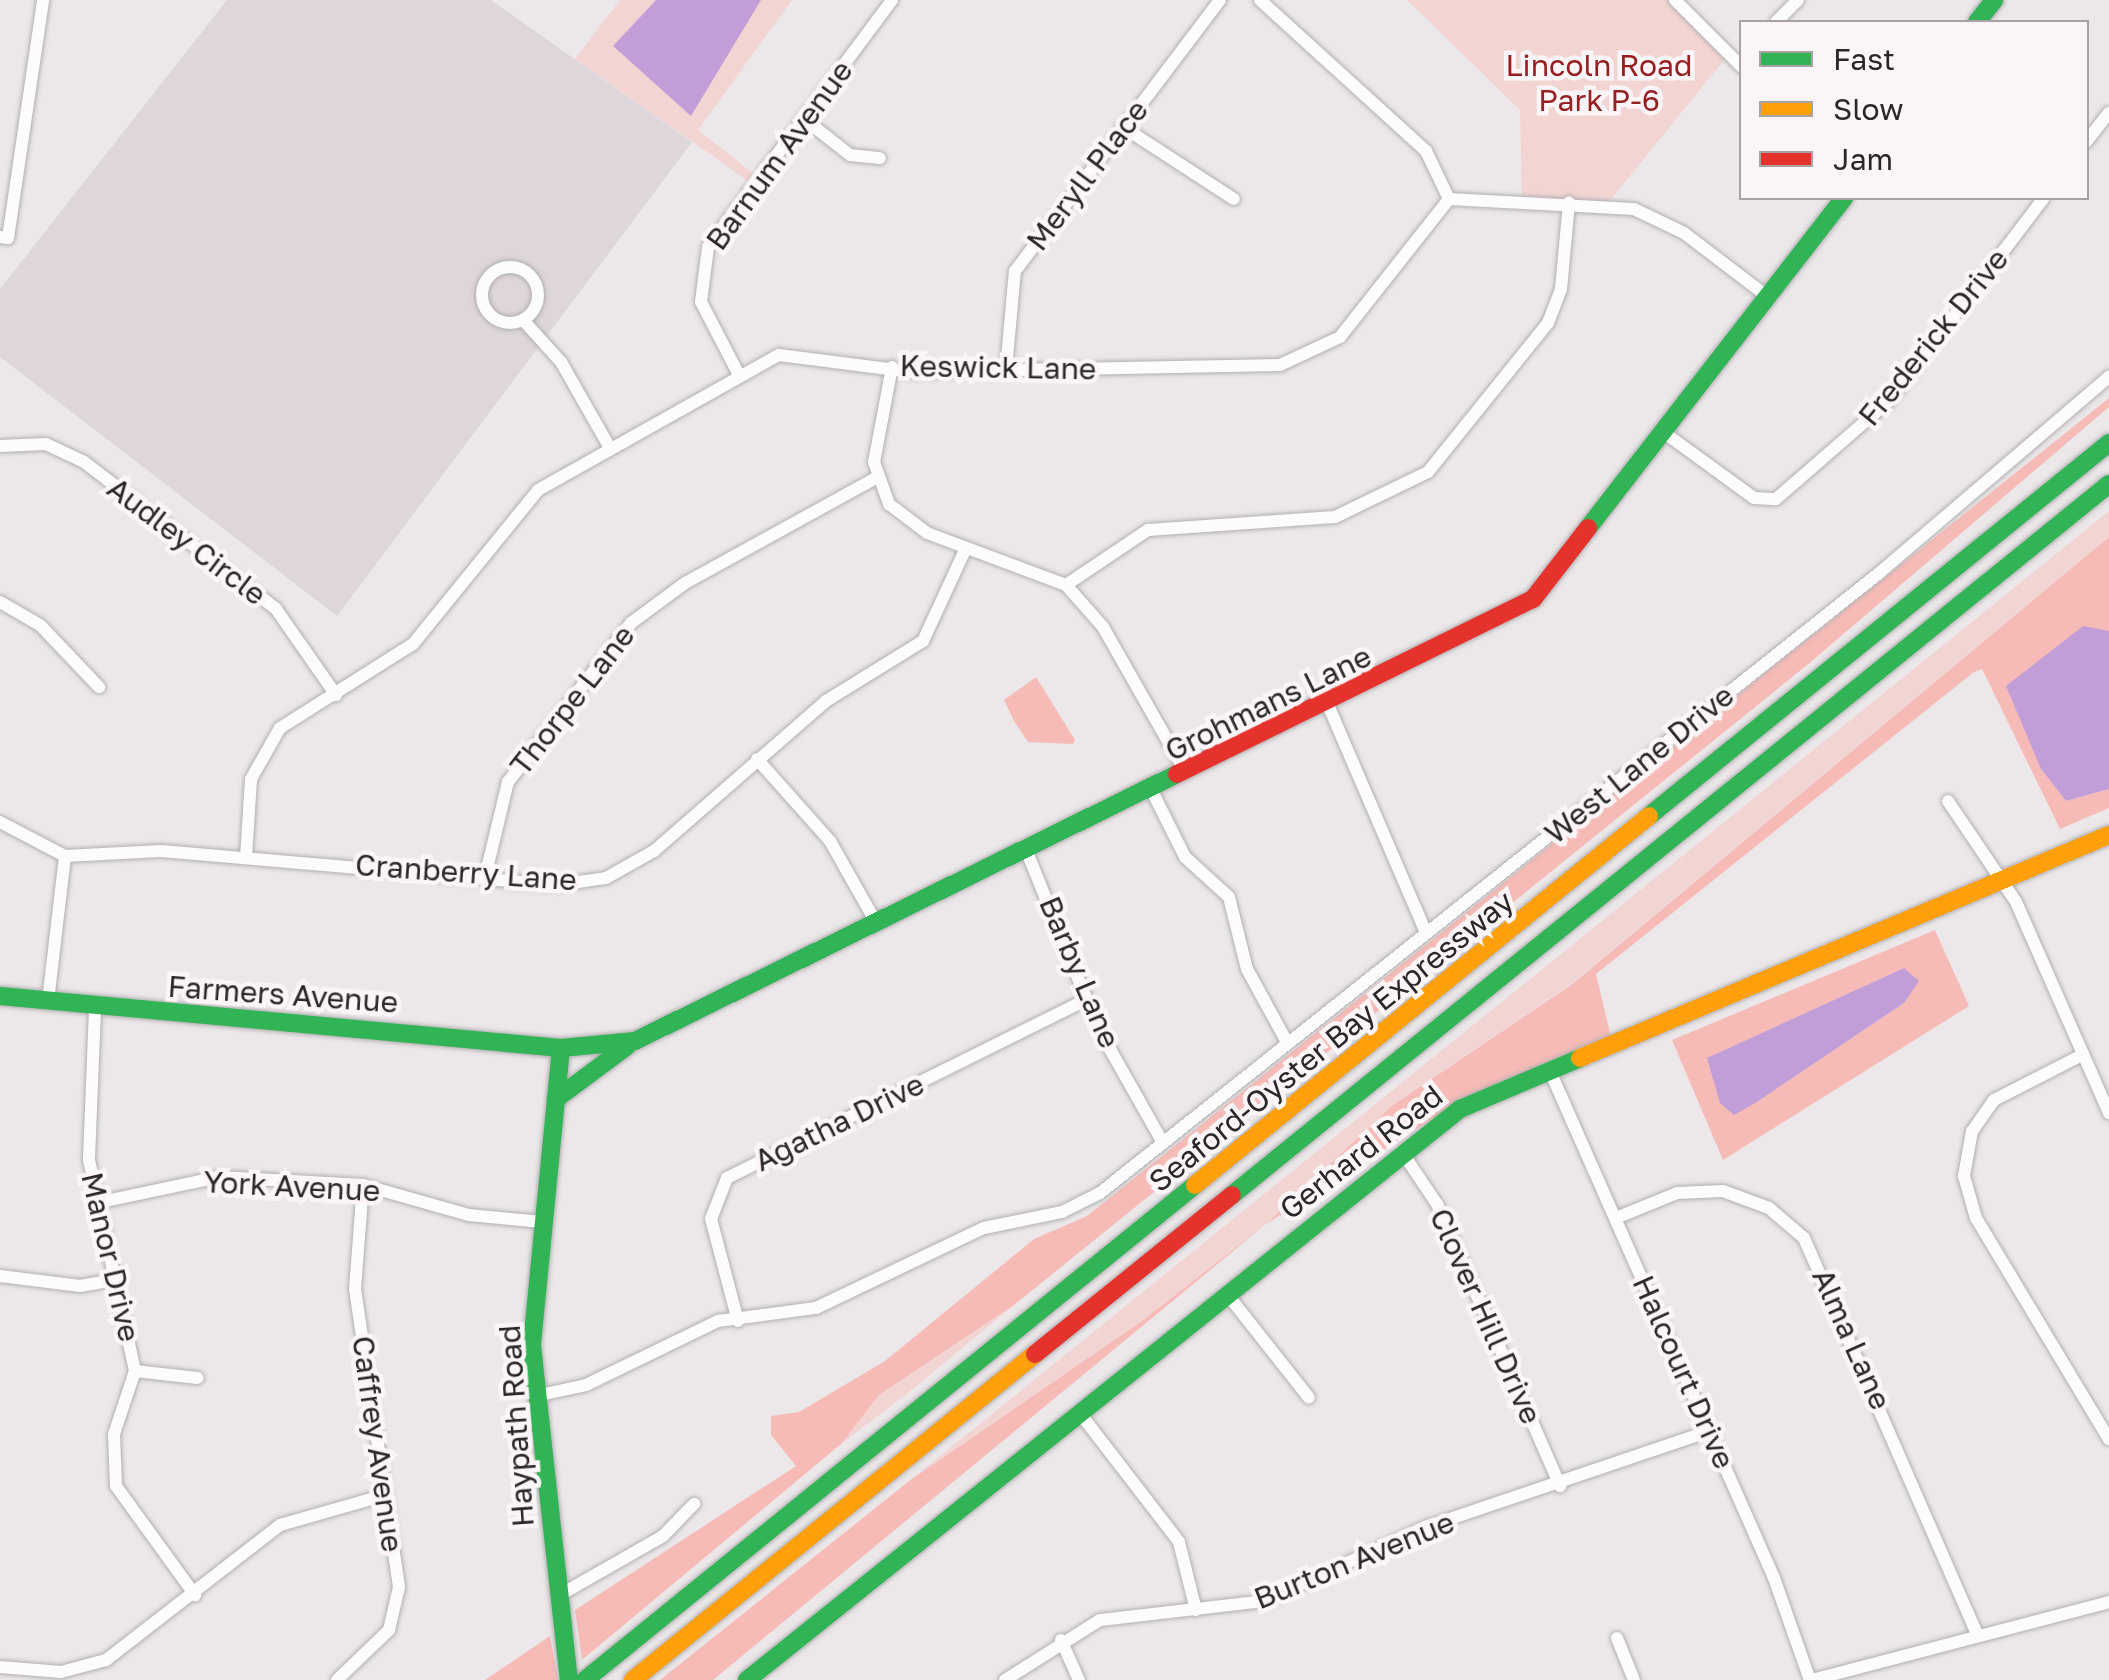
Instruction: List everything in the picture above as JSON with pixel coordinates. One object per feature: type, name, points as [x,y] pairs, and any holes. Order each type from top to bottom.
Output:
[{"type":"main road","points":[[1979,20],[1994,0]]},
{"type":"main road","name":"Grohmans Lane","points":[[562,1048],[635,1041],[1328,705],[1534,600],[1666,434],[1842,200]]},
{"type":"main road","name":"Seaford-Oyster Bay Expressway","points":[[588,1678],[2109,443]]},
{"type":"main road","name":"Seaford-Oyster Bay Expressway","points":[[633,1680],[2109,484]]},
{"type":"main road","name":"Gerhard Road","points":[[746,1680],[1460,1109],[2000,876],[2109,834]]},
{"type":"main road","name":"Farmers Avenue","points":[[0,996],[94,1009],[562,1048]]},
{"type":"main road","points":[[556,1099],[635,1041]]},
{"type":"main road","name":"Haypath Road","points":[[562,1048],[542,1222],[535,1396],[569,1680]]},
{"type":"street","points":[[4,237],[43,0]]},
{"type":"street","name":"Barnum Avenue","points":[[738,373],[700,302],[702,265],[803,118],[892,0]]},
{"type":"street","name":"Meryll Place","points":[[1006,369],[1015,271],[1220,0]]},
{"type":"street","points":[[1260,0],[1426,151],[1448,199],[1569,202],[1654,216],[1768,296]]},
{"type":"street","points":[[1675,0],[1739,61]]},
{"type":"street","points":[[1778,20],[1798,0]]},
{"type":"street","points":[[2089,138],[2109,113]]},
{"type":"street","points":[[803,118],[850,154],[880,158]]},
{"type":"street","points":[[1123,127],[1234,200]]},
{"type":"street","name":"Keswick Lane","points":[[246,857],[251,779],[264,746],[413,644],[538,490],[738,373],[799,352],[892,366],[1006,369],[1299,360],[1340,337],[1448,199]]},
{"type":"street","name":"Frederick Drive","points":[[1666,434],[1754,498],[1776,500],[1890,400],[2042,200]]},
{"type":"street","points":[[1066,585],[1148,530],[1323,520],[1428,472],[1548,323],[1562,289],[1569,202]]},
{"type":"street","points":[[516,267],[537,286],[523,320],[504,322],[484,303],[497,270],[516,267]]},
{"type":"street","points":[[523,320],[561,362],[609,446]]},
{"type":"street","points":[[892,366],[876,478],[907,523],[1066,585],[1102,626],[1186,773]]},
{"type":"street","name":"West Lane Drive","points":[[535,1396],[586,1385],[696,1329],[816,1308],[984,1228],[1062,1212],[1164,1143],[2109,377]]},
{"type":"street","name":"Audley Circle","points":[[0,446],[46,444],[84,462],[276,609],[336,696]]},
{"type":"street","name":"Thorpe Lane","points":[[485,877],[508,782],[631,623],[876,478]]},
{"type":"street","name":"Cranberry Lane","points":[[65,856],[246,857],[557,885],[606,878],[654,850],[826,701],[923,641],[966,548]]},
{"type":"street","points":[[0,602],[40,625],[99,687]]},
{"type":"street","points":[[1328,705],[1426,933]]},
{"type":"street","points":[[757,759],[830,842],[878,924]]},
{"type":"street","points":[[1152,791],[1185,857],[1229,898],[1247,969],[1288,1044]]},
{"type":"street","points":[[1948,801],[2000,876],[2109,1113]]},
{"type":"street","points":[[0,822],[65,856],[48,1001]]},
{"type":"street","name":"Barby Lane","points":[[1027,852],[1087,1000],[1164,1143]]},
{"type":"street","name":"Agatha Drive","points":[[738,1321],[711,1219],[727,1178],[1087,1000]]},
{"type":"street","name":"Manor Drive","points":[[94,1009],[88,1144],[136,1371],[114,1434],[116,1486],[195,1595]]},
{"type":"street","points":[[2082,1056],[1994,1100],[1972,1131],[1964,1176],[1976,1218],[2109,1440]]},
{"type":"street","name":"Halcourt Drive","points":[[1548,1069],[1709,1431],[1811,1680]]},
{"type":"street","name":"Clover Hill Drive","points":[[1402,1152],[1437,1204],[1560,1486]]},
{"type":"street","name":"York Avenue","points":[[101,1202],[219,1176],[363,1186],[469,1215],[542,1222]]},
{"type":"street","name":"Caffrey Avenue","points":[[337,1680],[396,1611],[386,1495],[354,1289],[363,1186]]},
{"type":"street","name":"Alma Lane","points":[[1616,1218],[1678,1193],[1723,1190],[1769,1208],[1804,1238],[1977,1634]]},
{"type":"street","points":[[0,1276],[80,1286],[118,1279]]},
{"type":"street","points":[[1227,1294],[1309,1398]]},
{"type":"street","points":[[136,1371],[198,1378]]},
{"type":"street","points":[[1079,1412],[1172,1529],[1196,1610]]},
{"type":"street","name":"Burton Avenue","points":[[1005,1680],[1060,1640],[1112,1616],[1264,1601],[1426,1527],[1560,1486],[1709,1431]]},
{"type":"street","points":[[0,1667],[62,1672],[106,1660],[195,1595],[280,1525],[386,1495]]},
{"type":"street","points":[[558,1596],[664,1536],[694,1504]]},
{"type":"street","points":[[1811,1680],[2109,1602]]},
{"type":"street","points":[[1617,1638],[1634,1680]]},
{"type":"street","points":[[1060,1640],[1079,1680]]},
{"type":"shaded area","points":[[227,0],[491,0],[692,142],[337,616],[0,357],[0,289]]},
{"type":"shaded area","points":[[656,0],[761,0],[691,116],[613,46]]},
{"type":"shaded area","points":[[2109,398],[2109,407],[1806,666],[1014,1305],[879,1395],[841,1444],[582,1660],[575,1610],[796,1466],[771,1435],[771,1416],[799,1412],[885,1361],[1034,1239],[1087,1216]]},
{"type":"shaded area","points":[[2109,537],[2109,631],[2041,769],[2066,801],[2109,789],[2109,808],[2060,829],[1982,669],[1974,672],[1596,974],[1611,1037],[1456,1104],[1266,1224],[1393,1105],[1571,985]]},
{"type":"shaded area","points":[[2083,626],[2109,631],[2109,789],[2066,801],[2041,769],[2006,686]]},
{"type":"shaded area","points":[[1036,677],[1075,740],[1073,744],[1028,742],[1014,721],[1004,700]]},
{"type":"shaded area","points":[[1935,930],[1969,1006],[1723,1160],[1672,1040]],"holes":[[[1904,968],[1904,1003],[1757,1102],[1708,1058]]]},
{"type":"shaded area","points":[[1904,968],[1919,981],[1904,1003],[1734,1115],[1720,1103],[1707,1058]]},
{"type":"shaded area","points":[[1266,1224],[713,1680],[660,1680],[909,1481],[1142,1321]]},
{"type":"shaded area","points":[[550,1636],[558,1680],[485,1680]]},
{"type":"green space","points":[[620,0],[792,0],[698,130],[754,174],[748,181],[575,59]]},
{"type":"green space","name":"Lincoln Road Park P-6","points":[[1407,0],[1675,0],[1729,54],[1608,203],[1522,199],[1520,110]]},
{"type":"green space","points":[[2109,511],[2109,537],[1570,985],[1393,1105],[1266,1224],[1142,1321],[909,1481]]},
{"type":"green space","points":[[1014,1305],[908,1393],[841,1444],[879,1395]]},
{"type":"traffic: fast","points":[[1979,20],[1994,0]]},
{"type":"traffic: fast","points":[[1588,528],[1842,200]]},
{"type":"traffic: fast","points":[[1649,816],[2109,443]]},
{"type":"traffic: fast","points":[[1232,1195],[2109,484]]},
{"type":"traffic: fast","points":[[0,996],[561,1048],[635,1041],[1177,774]]},
{"type":"traffic: fast","points":[[556,1099],[627,1046]]},
{"type":"traffic: fast","points":[[561,1048],[532,1346],[569,1680]]},
{"type":"traffic: fast","points":[[747,1680],[1460,1109],[1580,1058]]},
{"type":"traffic: fast","points":[[585,1680],[1195,1185]]},
{"type":"traffic: slow","points":[[1195,1185],[1649,816]]},
{"type":"traffic: slow","points":[[1580,1058],[2109,835]]},
{"type":"traffic: slow","points":[[633,1680],[1035,1354]]},
{"type":"traffic: jam","points":[[1177,774],[1533,599],[1588,528]]},
{"type":"traffic: jam","points":[[1035,1354],[1232,1195]]}]
